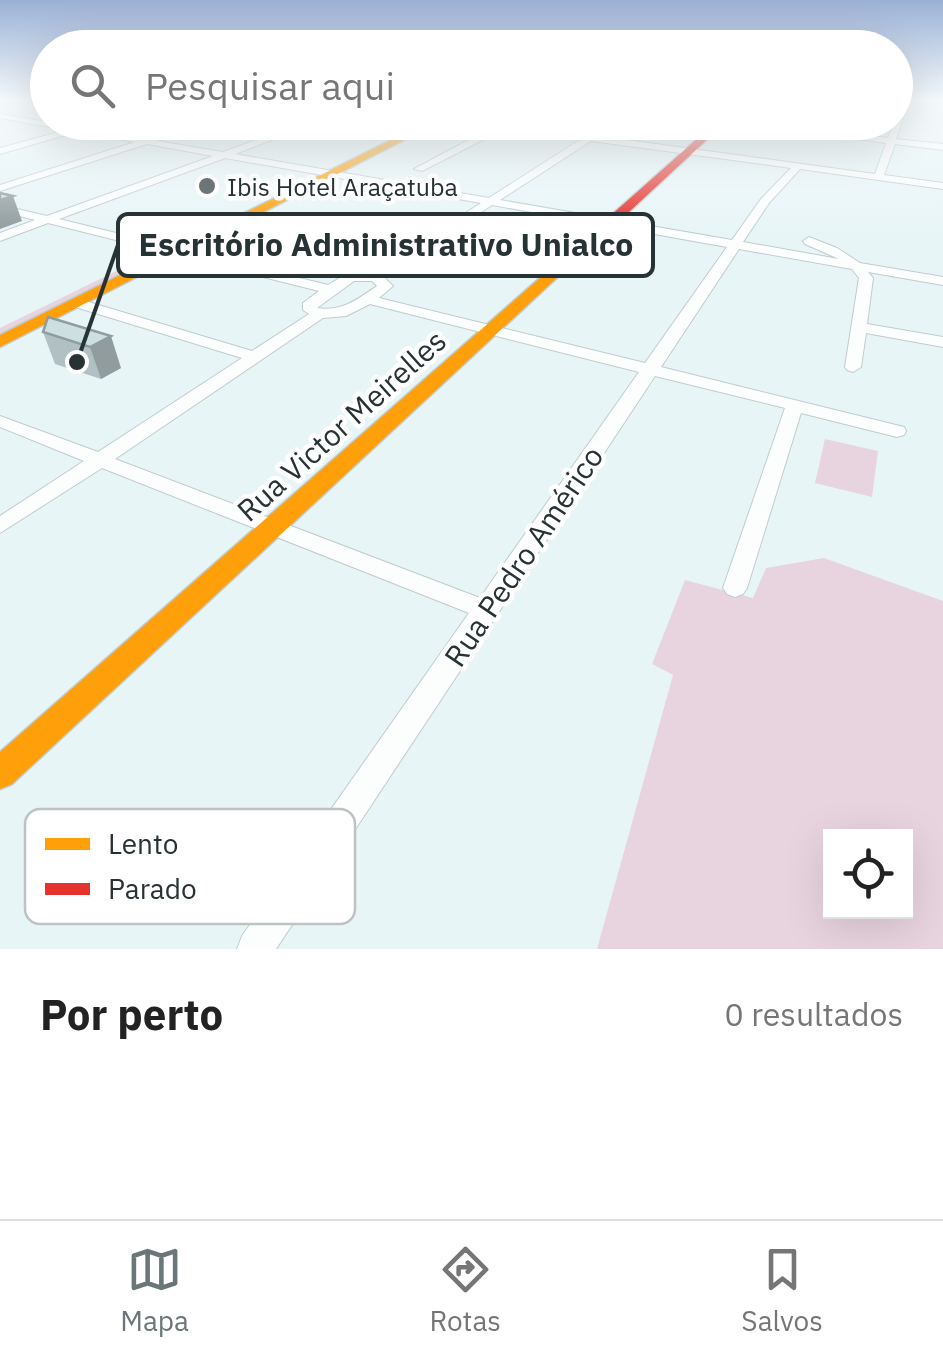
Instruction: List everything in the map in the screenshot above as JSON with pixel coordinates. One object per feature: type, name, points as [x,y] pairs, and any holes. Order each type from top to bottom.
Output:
[{"type":"main road","points":[[323,172],[374,143]]},
{"type":"main road","points":[[0,322],[168,250],[388,143]]},
{"type":"main road","name":"Rua Victor Meirelles","points":[[0,773],[699,143]]},
{"type":"main road","points":[[0,342],[77,304],[168,250]]},
{"type":"street","points":[[0,151],[28,143]]},
{"type":"street","points":[[0,188],[142,143]]},
{"type":"street","points":[[162,143],[610,223],[789,250],[857,267],[943,281]]},
{"type":"street","points":[[0,237],[259,143]]},
{"type":"street","points":[[419,168],[467,143]]},
{"type":"street","points":[[375,277],[386,286],[347,313],[319,314],[310,310],[310,303],[351,277],[375,277],[581,143]]},
{"type":"street","points":[[627,143],[943,186]]},
{"type":"street","points":[[878,178],[890,143]]},
{"type":"street","points":[[915,143],[943,147]]},
{"type":"street","points":[[756,162],[766,150]]},
{"type":"street","name":"Rua Pedro Américo","points":[[350,809],[765,201],[797,167]]},
{"type":"street","points":[[0,208],[330,290]]},
{"type":"street","points":[[809,241],[828,246],[866,278],[853,367]]},
{"type":"street","points":[[789,250],[834,252]]},
{"type":"street","points":[[368,299],[897,430]]},
{"type":"street","points":[[77,304],[255,357]]},
{"type":"street","points":[[0,526],[319,314]]},
{"type":"street","points":[[859,326],[943,342]]},
{"type":"street","points":[[735,588],[796,405]]},
{"type":"street","points":[[0,421],[486,610]]},
{"type":"street","name":"Rua Pedro Américo","points":[[255,949],[272,924]]},
{"type":"shaded area","points":[[151,254],[161,254],[0,336],[0,328]]},
{"type":"shaded area","points":[[825,439],[878,451],[872,497],[815,483]]},
{"type":"shaded area","points":[[824,558],[943,601],[943,949],[597,949],[673,675],[652,664],[685,580],[753,598],[766,568]]},
{"type":"building","points":[[48,317],[111,336],[90,347],[43,332]]},
{"type":"traffic: slow","points":[[0,342],[393,143]]},
{"type":"traffic: slow","points":[[0,773],[570,259]]},
{"type":"traffic: jam","points":[[570,259],[698,143]]},
{"type":"place","name":"Ibis Hotel Araçatuba","points":[[207,186]]},
{"type":"place","name":"Escritório Administrativo Unialco","points":[[77,362]]}]
